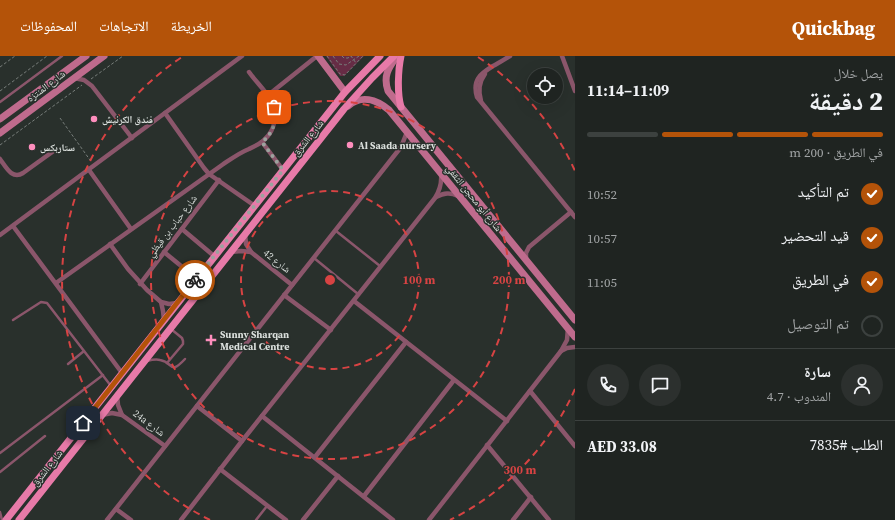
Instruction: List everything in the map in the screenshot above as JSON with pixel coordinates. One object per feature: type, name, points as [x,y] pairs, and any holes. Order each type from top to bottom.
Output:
[{"type":"main road","name":"شارع الشرق","points":[[6,520],[345,92],[380,56]]},
{"type":"main road","name":"شارع الشرق","points":[[19,520],[344,109],[372,78],[396,56]]},
{"type":"main road","points":[[401,56],[398,91],[401,107]]},
{"type":"main road","points":[[270,202],[266,200],[266,196],[282,172]]},
{"type":"main road","points":[[142,348],[145,347],[149,350],[144,362]]},
{"type":"street","name":"شارع المنتزه","points":[[0,120],[86,56]]},
{"type":"street","name":"شارع المنتزه","points":[[0,133],[104,56]]},
{"type":"street","points":[[0,236],[242,56]]},
{"type":"street","points":[[267,96],[318,56],[345,92]]},
{"type":"street","name":"شارع أبو محجن الثقفي","points":[[396,56],[388,70],[386,77],[388,91],[575,320]]},
{"type":"street","points":[[510,56],[488,69],[476,80],[475,92],[477,97],[575,217]]},
{"type":"street","points":[[562,56],[575,91]]},
{"type":"street","points":[[56,283],[209,174],[235,156],[262,142],[270,134],[274,127],[274,107],[249,72]]},
{"type":"street","points":[[74,78],[79,78],[92,86],[132,138]]},
{"type":"street","name":"شارع أبو محجن الثقفي","points":[[344,109],[358,101],[367,100],[382,104],[389,110],[575,337]]},
{"type":"street","points":[[165,113],[200,164],[209,174],[255,206]]},
{"type":"street","points":[[107,520],[402,147],[409,128],[411,128],[434,153],[443,159]]},
{"type":"street","points":[[262,142],[282,172]]},
{"type":"street","points":[[402,147],[416,143]]},
{"type":"street","points":[[0,159],[12,174],[17,176],[23,174],[55,150]]},
{"type":"street","points":[[89,170],[131,229]]},
{"type":"street","points":[[181,520],[435,198],[441,186],[441,173]]},
{"type":"street","name":"شارع حباب بن قيظي","points":[[140,284],[219,180]]},
{"type":"street","points":[[435,198],[447,193],[460,197]]},
{"type":"street","points":[[526,261],[526,253],[529,247],[571,212]]},
{"type":"street","points":[[13,226],[122,373]]},
{"type":"street","points":[[182,229],[214,256]]},
{"type":"street","name":"شارع 42","points":[[245,234],[246,244],[251,252],[292,285]]},
{"type":"street","points":[[110,244],[140,284],[161,302],[169,304],[178,303]]},
{"type":"street","points":[[514,246],[522,248],[529,247]]},
{"type":"street","points":[[164,252],[196,279]]},
{"type":"street","name":"شارع 42","points":[[231,252],[251,252]]},
{"type":"street","points":[[284,295],[331,330]]},
{"type":"street","points":[[354,301],[506,421]]},
{"type":"street","points":[[161,302],[164,321]]},
{"type":"street","points":[[429,520],[561,351],[567,340],[568,328]]},
{"type":"street","points":[[315,457],[406,342]]},
{"type":"street","points":[[561,351],[567,348],[575,347]]},
{"type":"street","points":[[364,496],[454,380]]},
{"type":"street","points":[[530,391],[575,446]]},
{"type":"street","name":"24a شارع","points":[[117,395],[118,405],[122,414],[165,446]]},
{"type":"street","points":[[197,406],[242,441]]},
{"type":"street","name":"24a شارع","points":[[101,415],[112,413],[122,414]]},
{"type":"street","points":[[262,416],[393,520]]},
{"type":"street","points":[[488,445],[549,520]]},
{"type":"street","points":[[220,469],[286,520]]},
{"type":"street","points":[[303,520],[338,476]]},
{"type":"street","points":[[513,520],[531,497]]},
{"type":"street","points":[[116,509],[131,520]]},
{"type":"lane","points":[[0,102],[62,56]]},
{"type":"lane","points":[[335,231],[381,266]]},
{"type":"lane","points":[[314,258],[358,294]]},
{"type":"lane","points":[[13,320],[41,302],[45,302],[112,386]]},
{"type":"lane","points":[[167,364],[184,341],[170,328]]},
{"type":"lane","points":[[68,364],[84,351]]},
{"type":"lane","points":[[144,362],[158,359],[173,367],[177,367],[185,359]]},
{"type":"lane","points":[[0,452],[103,375]]},
{"type":"lane","points":[[0,472],[45,436]]},
{"type":"lane","points":[[256,520],[268,506]]},
{"type":"lane","points":[[0,512],[2,520]]},
{"type":"path","points":[[0,67],[15,56]]},
{"type":"path","points":[[0,91],[47,56]]},
{"type":"path","points":[[0,145],[123,56]]},
{"type":"path","points":[[327,56],[340,74],[345,75],[364,56]]},
{"type":"path","points":[[333,56],[339,64],[346,65],[358,56]]},
{"type":"path","points":[[342,56],[344,58],[348,58],[351,56],[357,63]]},
{"type":"path","points":[[60,118],[94,166]]},
{"type":"shaded area","points":[[326,56],[364,56],[344,76],[340,76]]},
{"type":"way so far","points":[[195,280],[283,170],[262,142],[270,134],[274,127],[274,107]]},
{"type":"place","name":"فندق الكرنيش","points":[[94,119]]},
{"type":"place","name":"Al Saada nursery","points":[[350,145]]},
{"type":"place","name":"ستاربكس","points":[[32,147]]},
{"type":"place","name":"Sunny Sharqan Medical Centre","points":[[211,340]]},
{"type":"route","points":[[83,423],[195,280]]}]
